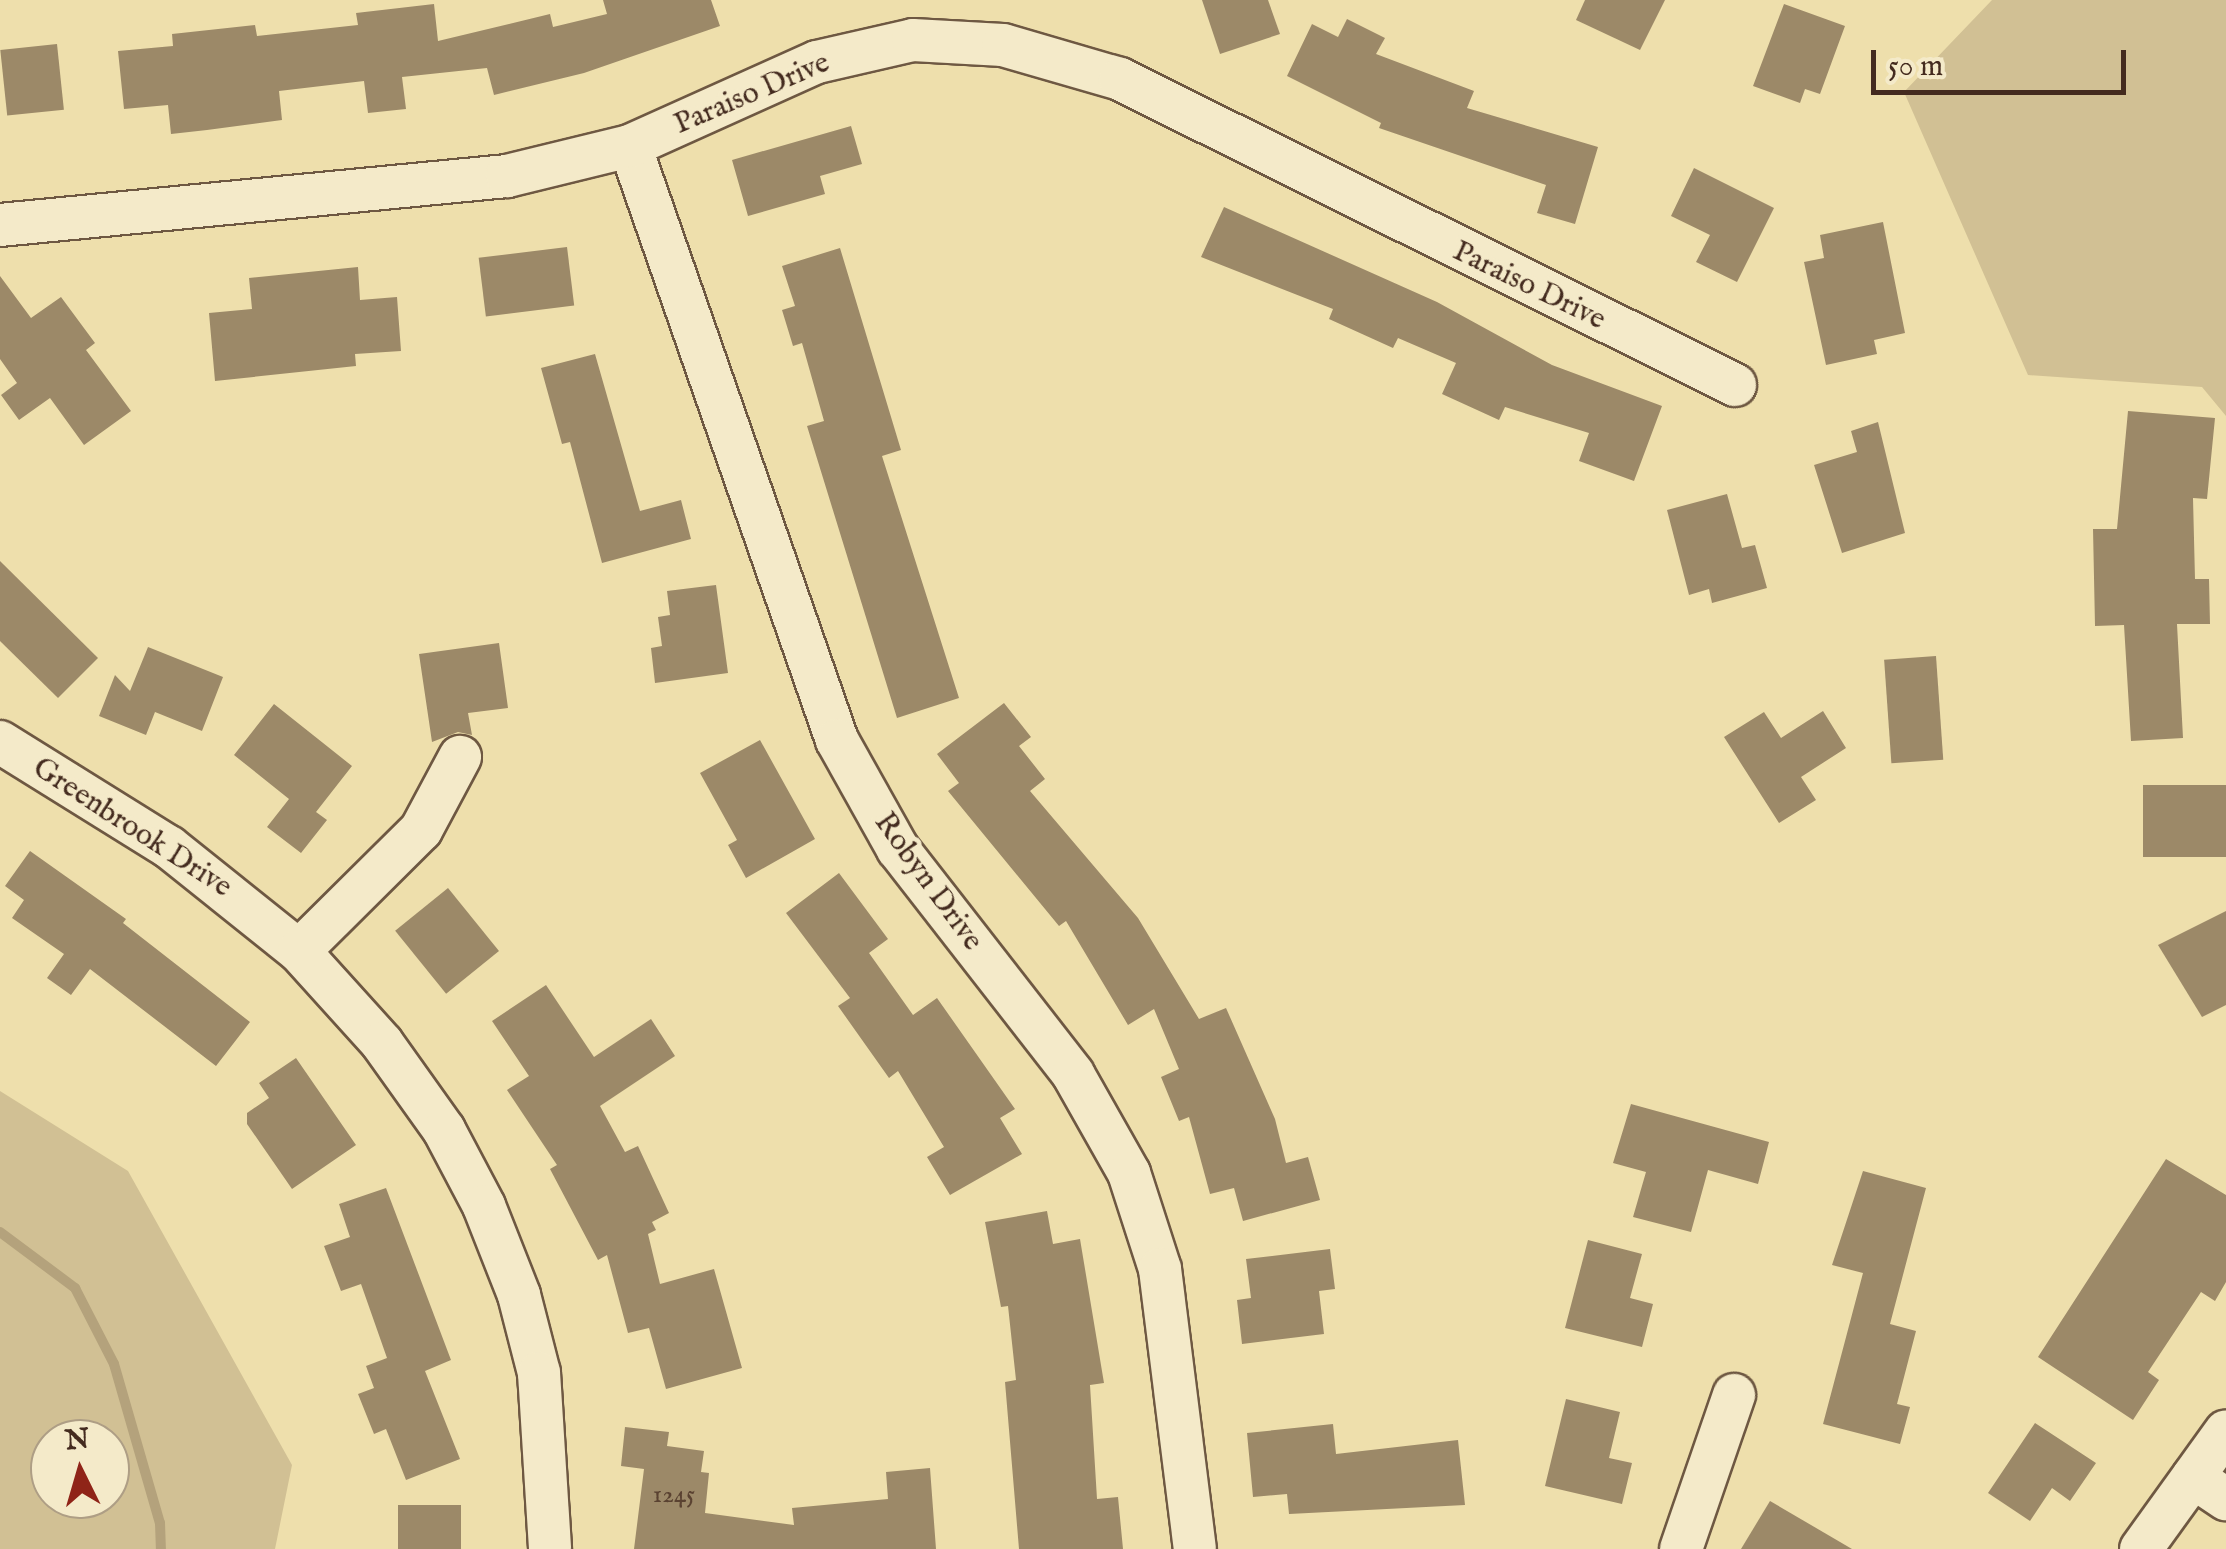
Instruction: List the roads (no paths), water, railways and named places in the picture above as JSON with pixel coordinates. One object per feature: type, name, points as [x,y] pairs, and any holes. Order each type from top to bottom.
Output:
[{"type":"street","name":"Paraiso Drive","points":[[0,225],[507,176],[630,146],[817,62],[913,40],[1004,45],[1120,80],[1735,385]]},
{"type":"street","name":"Robyn Drive","points":[[630,146],[838,740],[898,850],[1073,1074],[1129,1174],[1160,1269],[1195,1549]]},
{"type":"street","name":"Greenbrook Drive","points":[[0,742],[170,847],[299,950],[382,1044],[444,1130],[484,1206],[520,1295],[539,1373],[550,1549]]},
{"type":"street","points":[[299,950],[421,830],[460,757]]},
{"type":"street","points":[[1681,1549],[1734,1394]]},
{"type":"street","points":[[2141,1549],[2210,1488],[2226,1431]]},
{"type":"waterway","points":[[0,1232],[75,1288],[114,1364],[160,1523],[161,1549]]}]
